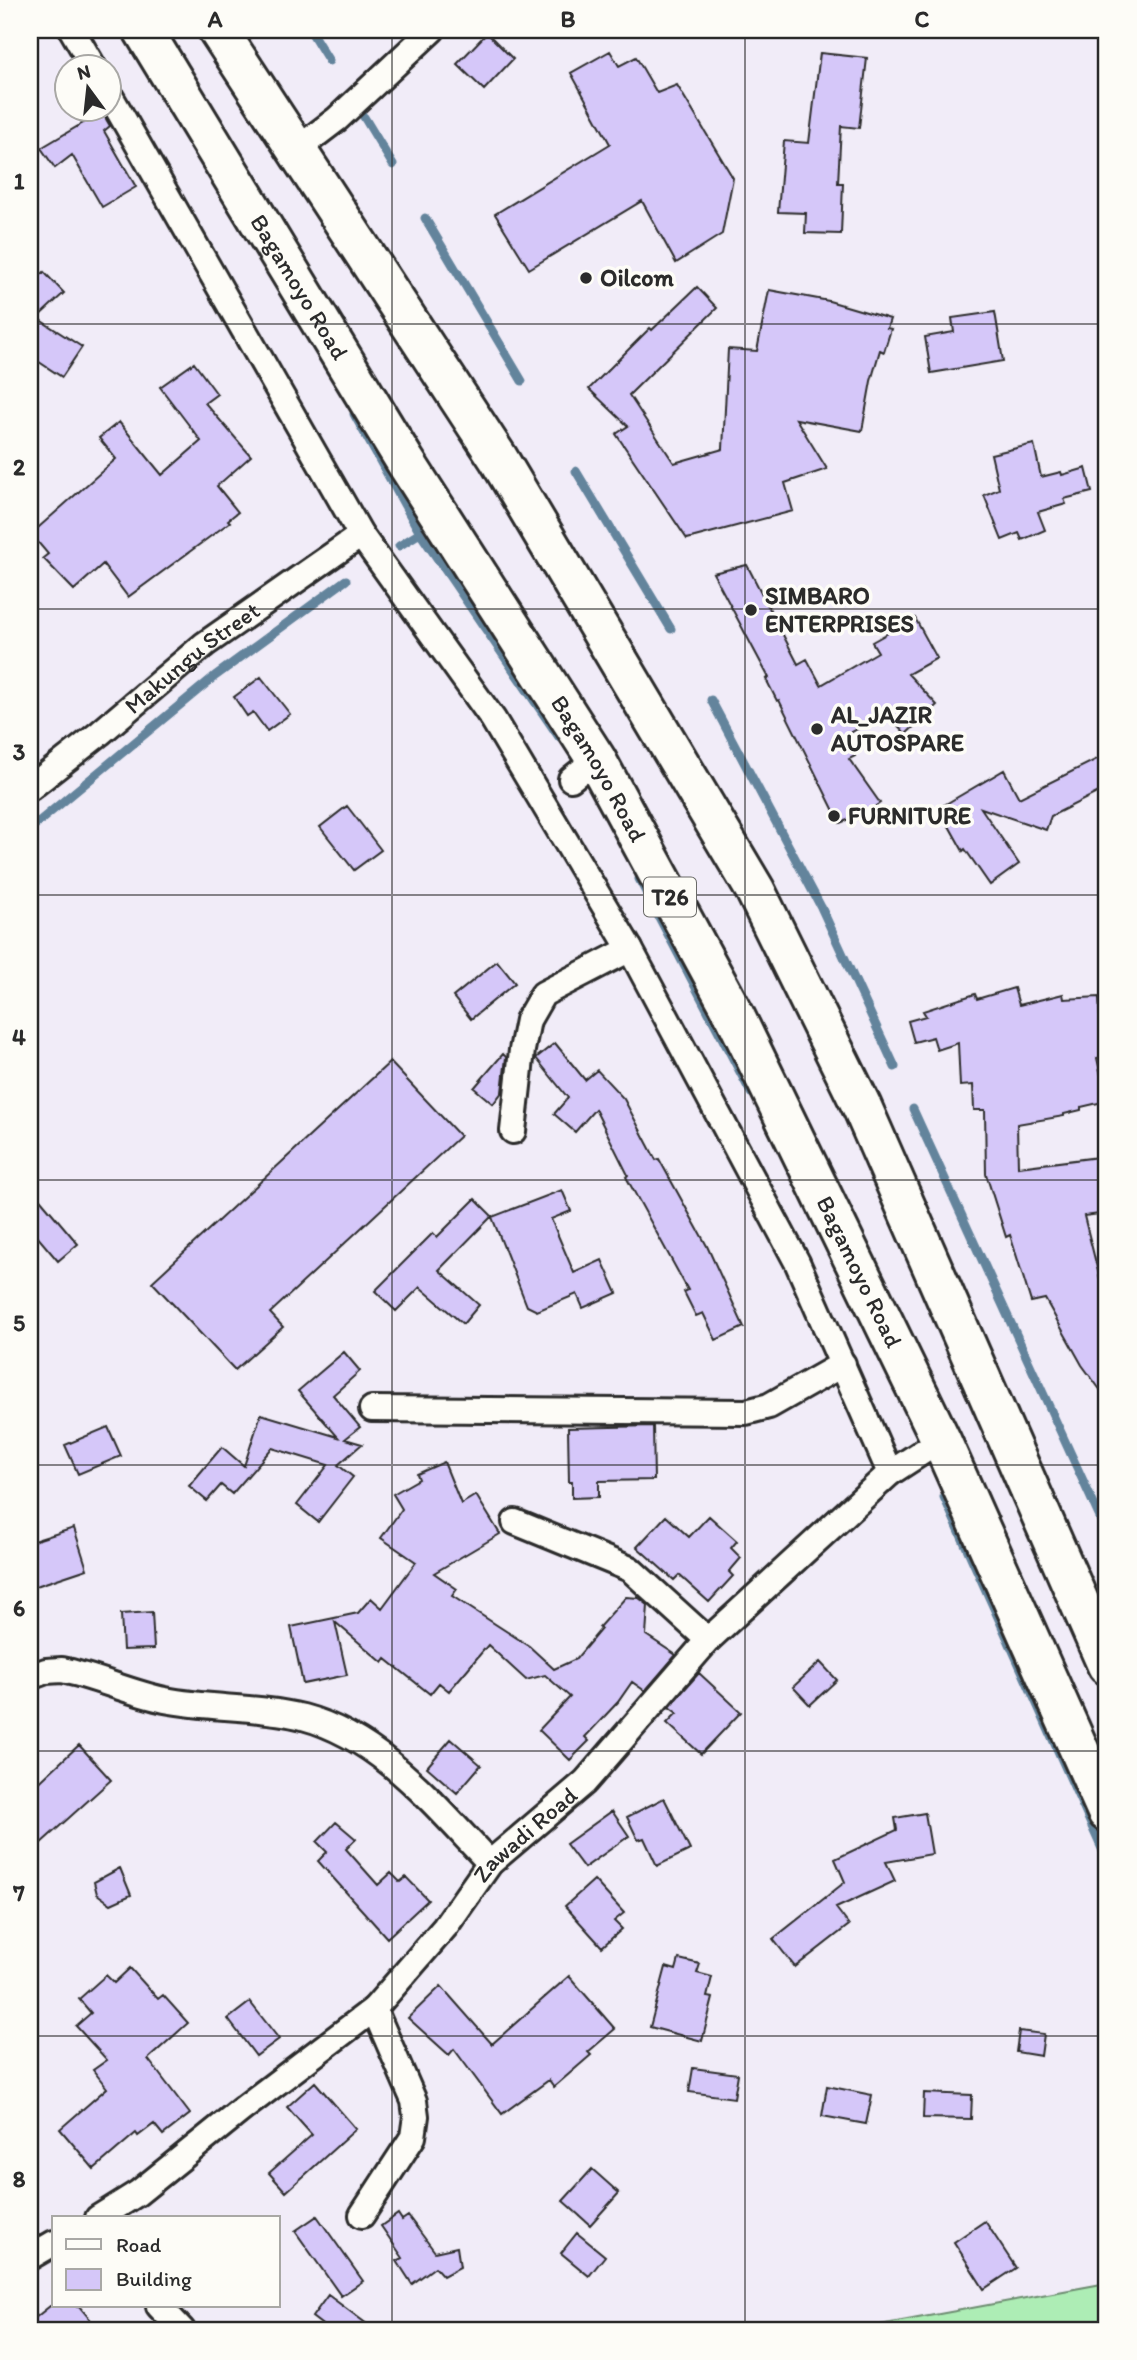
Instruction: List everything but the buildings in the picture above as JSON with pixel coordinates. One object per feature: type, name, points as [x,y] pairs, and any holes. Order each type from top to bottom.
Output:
[{"type":"highway","name":"Bagamoyo Road","points":[[143,30],[405,461],[583,769],[735,1016],[941,1440],[1107,1812]]},
{"type":"highway","points":[[218,30],[498,458],[755,890],[862,1107],[1107,1665]]},
{"type":"street","points":[[72,30],[85,52]]},
{"type":"street","points":[[295,151],[337,119],[432,30]]},
{"type":"street","points":[[122,117],[361,535],[493,719],[630,949],[797,1262],[890,1473]]},
{"type":"street","name":"Makungu Street","points":[[30,788],[205,644],[361,535]]},
{"type":"street","points":[[513,1131],[528,1020],[543,995],[630,949]]},
{"type":"street","points":[[372,1409],[746,1412],[769,1406],[843,1364]]},
{"type":"street","name":"Zawadi Road","points":[[101,2216],[138,2193],[241,2110],[374,2009],[445,1927],[490,1863],[585,1782],[666,1692],[708,1640],[890,1473],[941,1440]]},
{"type":"street","points":[[515,1522],[630,1569],[708,1640]]},
{"type":"street","points":[[30,1676],[62,1670],[165,1700],[280,1713],[303,1717],[331,1727],[360,1741],[392,1765],[430,1800],[490,1863]]},
{"type":"street","points":[[362,2215],[413,2137],[416,2116],[414,2101],[374,2009]]},
{"type":"street","points":[[30,2257],[52,2244]]},
{"type":"street","points":[[161,2308],[182,2330]]},
{"type":"green space","points":[[1107,2283],[1107,2330],[853,2330]]},
{"type":"waterway","points":[[310,30],[329,61]]},
{"type":"waterway","points":[[364,117],[393,165]]},
{"type":"waterway","points":[[425,218],[522,381]]},
{"type":"waterway","points":[[354,414],[420,533],[559,737]]},
{"type":"waterway","points":[[576,471],[671,629]]},
{"type":"waterway","points":[[399,546],[420,533]]},
{"type":"waterway","points":[[30,829],[215,676],[346,580]]},
{"type":"waterway","points":[[711,700],[821,907],[895,1067]]},
{"type":"waterway","points":[[639,879],[751,1093]]},
{"type":"waterway","points":[[913,1109],[1107,1533]]},
{"type":"waterway","points":[[944,1497],[1107,1860]]},
{"type":"place","name":"Oilcom","points":[[586,278]]},
{"type":"place","name":"SIMBARO ENTERPRISES","points":[[751,610]]},
{"type":"place","name":"AL_JAZIR AUTOSPARE","points":[[817,729]]},
{"type":"place","name":"FURNITURE","points":[[834,816]]}]
